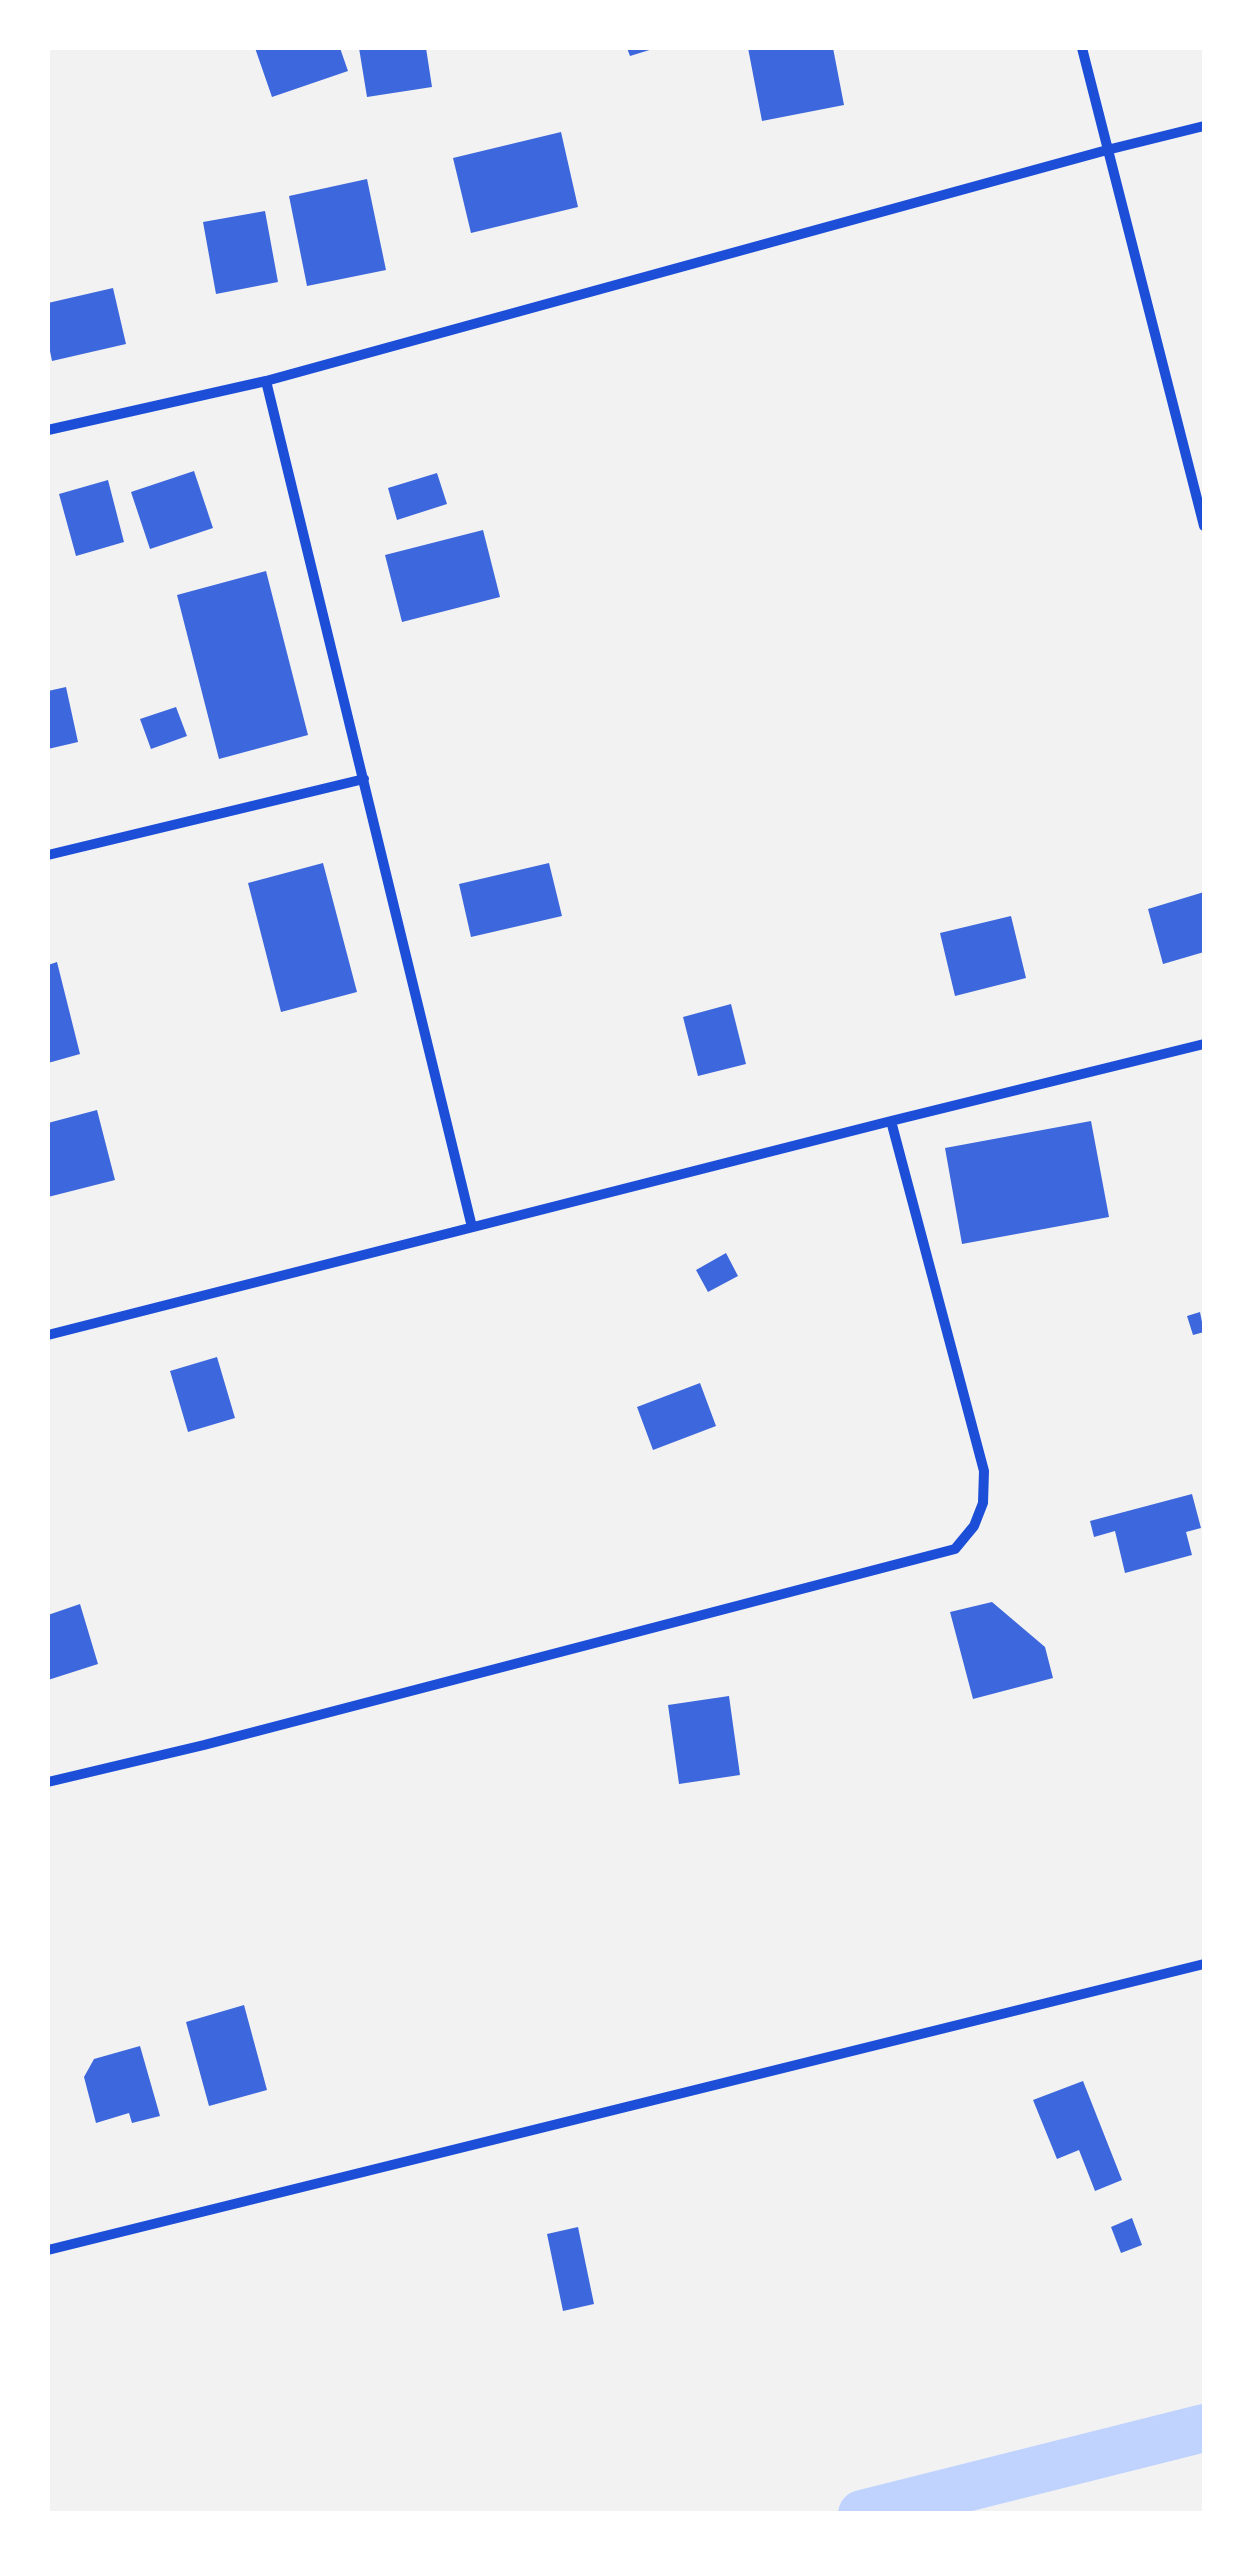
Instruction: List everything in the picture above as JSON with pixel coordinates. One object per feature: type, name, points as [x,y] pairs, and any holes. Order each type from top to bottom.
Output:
[{"type":"street","points":[[1082,48],[1204,526]]},
{"type":"street","points":[[48,430],[266,381],[1204,126]]},
{"type":"street","points":[[266,381],[472,1227]]},
{"type":"street","points":[[48,855],[364,779]]},
{"type":"street","points":[[48,1336],[1204,1044]]},
{"type":"street","points":[[48,1782],[955,1550],[974,1526],[983,1503],[984,1471],[892,1121]]},
{"type":"street","points":[[48,2250],[1204,1964]]},
{"type":"building","points":[[255,48],[340,48],[348,71],[272,97]]},
{"type":"building","points":[[359,48],[426,48],[432,87],[367,97]]},
{"type":"building","points":[[627,48],[656,48],[630,56]]},
{"type":"building","points":[[748,48],[833,48],[844,105],[762,121]]},
{"type":"building","points":[[561,132],[578,207],[471,233],[453,158]]},
{"type":"building","points":[[367,179],[386,270],[307,286],[289,196]]},
{"type":"building","points":[[265,211],[278,282],[216,294],[203,222]]},
{"type":"building","points":[[113,288],[126,344],[52,361],[48,303]]},
{"type":"building","points":[[194,471],[213,528],[150,549],[131,492]]},
{"type":"building","points":[[437,473],[447,504],[397,520],[388,488]]},
{"type":"building","points":[[108,480],[124,542],[76,556],[59,494]]},
{"type":"building","points":[[483,530],[500,597],[402,622],[385,555]]},
{"type":"building","points":[[266,571],[308,735],[219,759],[177,595]]},
{"type":"building","points":[[66,687],[78,742],[48,749],[48,691]]},
{"type":"building","points":[[176,707],[187,736],[151,749],[140,719]]},
{"type":"building","points":[[323,863],[357,992],[281,1012],[248,883]]},
{"type":"building","points":[[549,863],[562,916],[471,937],[459,884]]},
{"type":"building","points":[[1204,892],[1204,952],[1163,964],[1148,909]]},
{"type":"building","points":[[1011,916],[1026,978],[955,996],[940,933]]},
{"type":"building","points":[[57,962],[80,1054],[48,1063],[48,965]]},
{"type":"building","points":[[731,1004],[746,1064],[698,1076],[683,1017]]},
{"type":"building","points":[[97,1110],[115,1180],[48,1197],[48,1123]]},
{"type":"building","points":[[1091,1121],[1109,1217],[962,1244],[945,1148]]},
{"type":"building","points":[[726,1253],[738,1276],[708,1292],[696,1270]]},
{"type":"building","points":[[1200,1312],[1204,1332],[1193,1335],[1187,1316]]},
{"type":"building","points":[[217,1357],[235,1418],[188,1432],[170,1371]]},
{"type":"building","points":[[700,1383],[716,1426],[653,1450],[637,1407]]},
{"type":"building","points":[[1192,1494],[1201,1528],[1186,1532],[1192,1555],[1125,1573],[1115,1531],[1094,1537],[1090,1521]]},
{"type":"building","points":[[992,1602],[1045,1647],[1053,1678],[973,1699],[950,1612]]},
{"type":"building","points":[[80,1604],[98,1664],[48,1680],[48,1615]]},
{"type":"building","points":[[729,1696],[740,1775],[679,1784],[668,1705]]},
{"type":"building","points":[[244,2005],[267,2090],[209,2106],[186,2022]]},
{"type":"building","points":[[140,2046],[160,2116],[132,2123],[129,2113],[96,2123],[84,2077],[94,2059]]},
{"type":"building","points":[[1083,2081],[1122,2180],[1095,2191],[1079,2150],[1057,2159],[1033,2100]]},
{"type":"building","points":[[1132,2218],[1142,2245],[1121,2253],[1111,2227]]},
{"type":"building","points":[[578,2227],[594,2304],[563,2311],[547,2234]]},
{"type":"waterway","points":[[862,2514],[1204,2428]]}]
